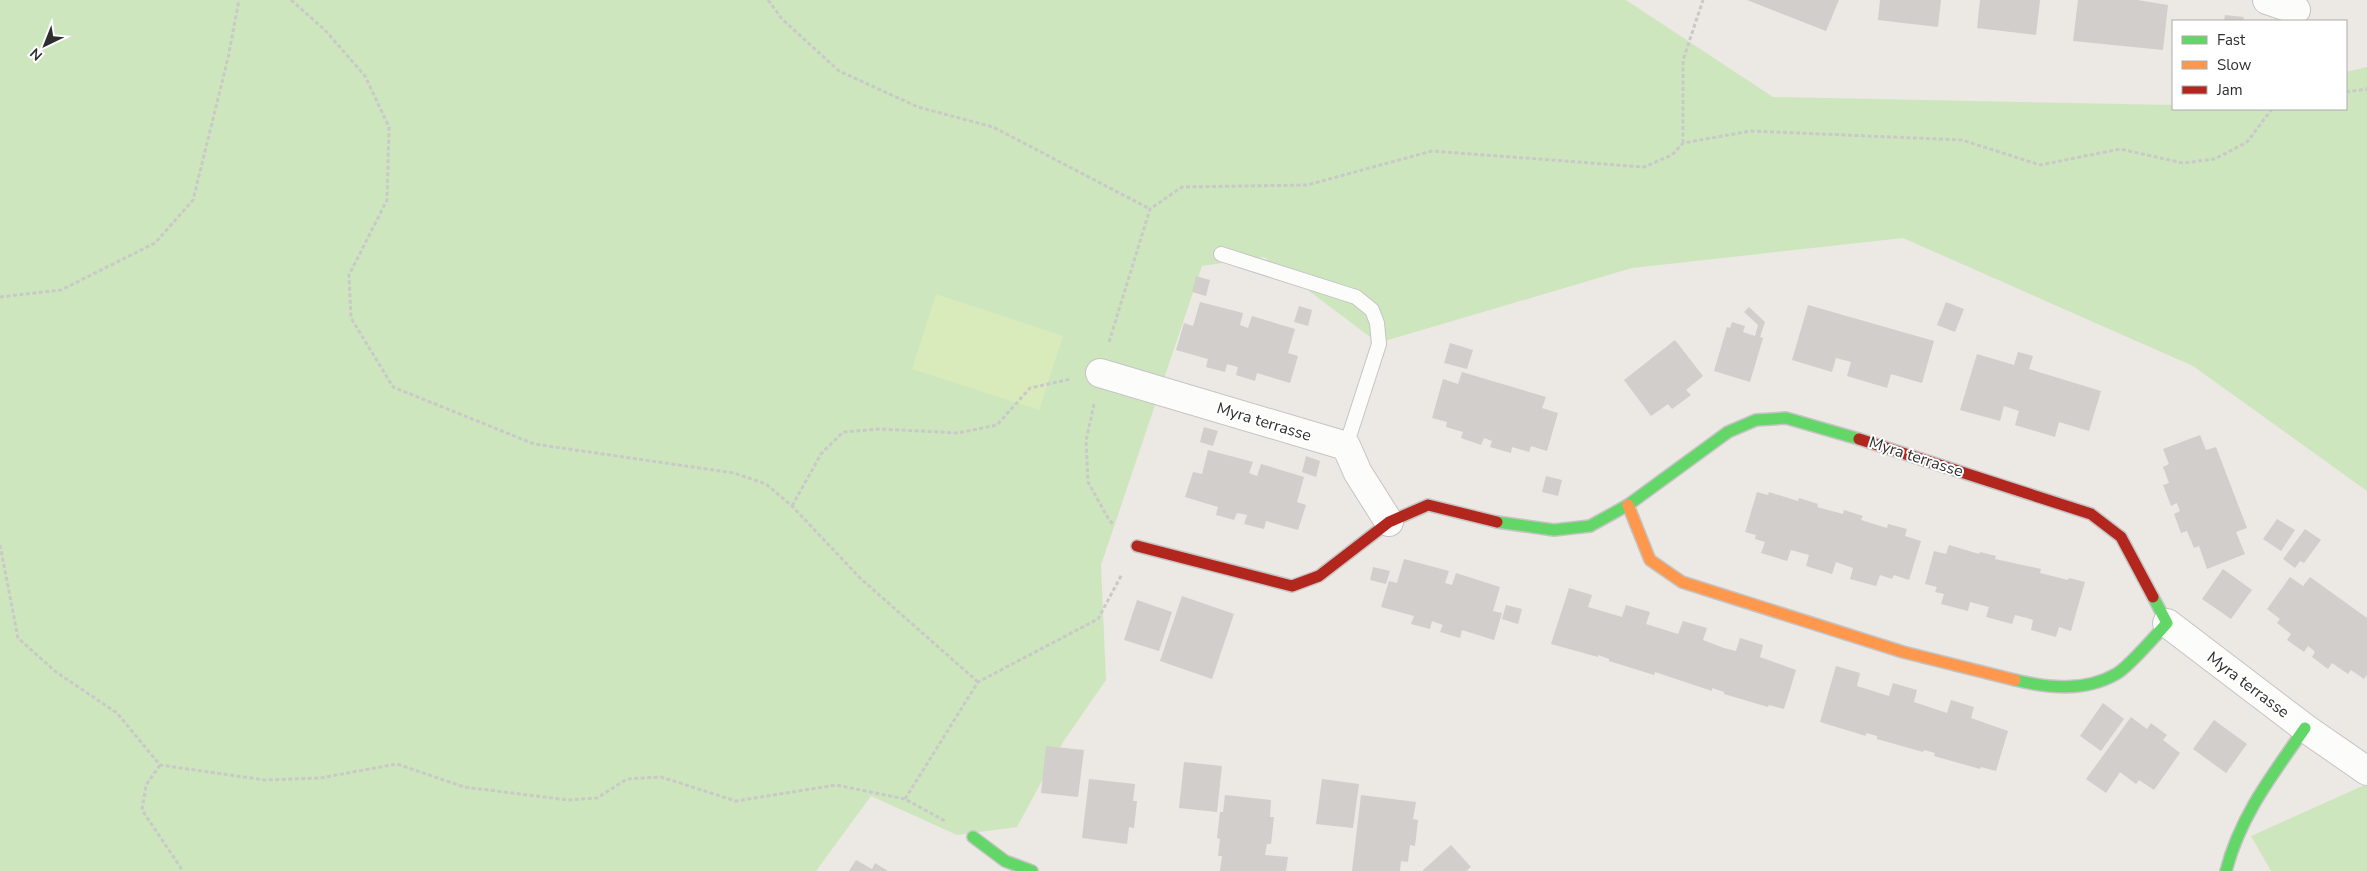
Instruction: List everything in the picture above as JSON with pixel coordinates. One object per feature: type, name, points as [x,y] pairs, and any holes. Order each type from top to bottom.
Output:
[{"type":"street","points":[[2266,0],[2296,10]]},
{"type":"street","name":"Myra terrasse","points":[[1100,373],[1346,446]]},
{"type":"street","name":"Myra terrasse","points":[[1137,546],[1292,586],[1319,576],[1388,522],[1428,504],[1506,524],[1554,530],[1590,526],[1628,505],[1728,432],[1756,420],[1786,418],[1818,426],[2091,514],[2121,537],[2167,623],[2305,728],[2367,771]]},
{"type":"street","points":[[1346,446],[1358,473],[1388,522]]},
{"type":"street","points":[[1628,505],[1650,560],[1682,582],[1903,652],[2036,685],[2083,687],[2117,674],[2167,623]]},
{"type":"street","name":"Myra terrasse","points":[[2226,871],[2228,858],[2246,812],[2305,728]]},
{"type":"street","points":[[973,837],[1005,861],[1032,871]]},
{"type":"lane","points":[[1221,254],[1356,297],[1372,310],[1377,323],[1379,344],[1346,446]]},
{"type":"path","points":[[0,297],[61,290],[70,286],[155,243],[193,200],[228,58],[239,0]]},
{"type":"path","points":[[291,0],[325,30],[365,76],[389,127],[387,200],[349,276],[351,318],[393,387],[534,444],[734,473],[766,484],[792,506],[860,578],[978,682]]},
{"type":"path","points":[[768,0],[782,19],[839,72],[918,107],[993,127],[1150,209]]},
{"type":"path","points":[[1703,0],[1683,60],[1683,143],[1751,131],[1962,140],[2040,165],[2120,149],[2183,163],[2215,159],[2247,142],[2271,110]]},
{"type":"path","points":[[2347,92],[2367,89]]},
{"type":"path","points":[[792,506],[820,454],[843,432],[880,429],[958,433],[997,425],[1030,388],[1100,373]]},
{"type":"path","points":[[0,545],[18,638],[56,672],[117,713],[160,765],[265,780],[320,778],[397,764],[464,787],[568,800],[597,798],[626,779],[661,777],[736,801],[836,785],[904,799],[973,837]]},
{"type":"path","points":[[904,799],[978,682],[1098,619],[1137,546]]},
{"type":"path","points":[[160,765],[146,785],[142,810],[183,871]]},
{"type":"green space","points":[[0,0],[1626,0],[1773,97],[2172,105],[2172,110],[2347,110],[2347,72],[2367,67],[2367,491],[2193,366],[1903,238],[1632,268],[1378,343],[1264,257],[1202,266],[1101,565],[1106,680],[1063,742],[1017,827],[957,835],[871,796],[816,871],[0,871]]},
{"type":"green space","points":[[936,294],[1063,336],[1039,410],[912,369]]},
{"type":"green space","points":[[2367,784],[2367,871],[2271,871],[2251,836]]},
{"type":"building","points":[[1747,0],[1839,0],[1826,31]]},
{"type":"building","points":[[1880,0],[1941,0],[1938,27],[1878,20]]},
{"type":"building","points":[[1980,0],[2040,0],[2036,35],[1977,28]]},
{"type":"building","points":[[2078,0],[2137,0],[2168,5],[2163,50],[2073,41]]},
{"type":"building","points":[[2225,15],[2244,17],[2243,20],[2224,20]]},
{"type":"building","points":[[1196,276],[1210,280],[1206,296],[1192,292]]},
{"type":"building","points":[[1200,302],[1243,313],[1240,325],[1248,328],[1252,316],[1295,329],[1288,353],[1298,356],[1290,383],[1257,373],[1255,381],[1236,375],[1238,367],[1227,364],[1225,372],[1206,367],[1208,359],[1176,350],[1184,323],[1193,326]]},
{"type":"building","points":[[1946,302],[1964,309],[1955,332],[1937,325]]},
{"type":"building","points":[[1808,305],[1934,341],[1922,383],[1891,374],[1887,388],[1847,376],[1851,362],[1836,358],[1832,372],[1792,360]]},
{"type":"building","points":[[1299,306],[1312,310],[1308,326],[1294,322]]},
{"type":"building","points":[[1749,307],[1765,322],[1760,337],[1763,338],[1750,382],[1714,371],[1727,327],[1730,328],[1732,322],[1745,326],[1743,332],[1755,336],[1758,325],[1744,312]]},
{"type":"building","points":[[1675,340],[1703,376],[1686,390],[1691,395],[1672,409],[1668,404],[1651,416],[1624,380]]},
{"type":"building","points":[[1450,343],[1473,350],[1467,369],[1444,363]]},
{"type":"building","points":[[2018,352],[2033,356],[2029,369],[2101,391],[2089,431],[2059,422],[2055,437],[2015,425],[2019,411],[2004,406],[2000,421],[1960,410],[1977,354],[2014,365]]},
{"type":"building","points":[[1462,372],[1546,397],[1542,408],[1558,413],[1547,451],[1531,446],[1529,452],[1512,447],[1511,453],[1490,447],[1492,441],[1484,438],[1481,445],[1461,438],[1463,432],[1446,427],[1447,422],[1432,418],[1443,379],[1458,384]]},
{"type":"building","points":[[1204,427],[1218,431],[1213,446],[1200,442]]},
{"type":"building","points":[[2200,435],[2206,450],[2216,447],[2247,528],[2236,532],[2245,554],[2207,569],[2199,546],[2194,548],[2187,531],[2181,533],[2174,514],[2180,511],[2177,503],[2171,506],[2163,485],[2169,483],[2163,467],[2169,464],[2163,449]]},
{"type":"building","points":[[1208,450],[1253,462],[1249,473],[1257,476],[1261,464],[1304,477],[1297,502],[1306,505],[1298,530],[1266,521],[1264,529],[1244,524],[1247,515],[1237,513],[1234,520],[1216,515],[1218,507],[1185,497],[1193,472],[1202,474]]},
{"type":"building","points":[[1306,456],[1320,461],[1316,477],[1302,472]]},
{"type":"building","points":[[1546,476],[1562,480],[1558,496],[1542,492]]},
{"type":"building","points":[[1757,492],[1768,495],[1769,492],[1798,501],[1799,498],[1818,504],[1817,507],[1843,514],[1844,510],[1863,516],[1861,520],[1887,528],[1888,524],[1907,529],[1905,536],[1921,541],[1909,580],[1894,575],[1892,579],[1880,575],[1876,586],[1850,579],[1853,568],[1836,562],[1832,574],[1806,566],[1809,555],[1791,550],[1787,561],[1761,553],[1765,542],[1755,539],[1756,535],[1745,532]]},
{"type":"building","points":[[2277,519],[2295,530],[2281,551],[2263,539]]},
{"type":"building","points":[[2305,529],[2321,540],[2304,563],[2300,561],[2295,568],[2283,559]]},
{"type":"building","points":[[1949,545],[1979,554],[1980,552],[1996,556],[1995,559],[2041,569],[2040,573],[2085,582],[2071,631],[2059,627],[2056,637],[2031,630],[2033,620],[2027,618],[2015,615],[2012,624],[1986,617],[1989,607],[1970,602],[1968,611],[1941,604],[1944,594],[1935,592],[1937,587],[1925,584],[1934,551],[1946,554]]},
{"type":"building","points":[[1404,559],[1449,571],[1445,583],[1452,585],[1456,573],[1500,587],[1493,611],[1502,613],[1494,640],[1462,630],[1460,638],[1440,632],[1443,625],[1432,621],[1430,629],[1411,624],[1414,616],[1381,607],[1389,581],[1397,583]]},
{"type":"building","points":[[1373,567],[1390,571],[1386,584],[1370,580]]},
{"type":"building","points":[[2223,569],[2252,590],[2231,619],[2202,599]]},
{"type":"building","points":[[2290,577],[2303,586],[2310,577],[2367,618],[2367,675],[2364,679],[2351,670],[2348,674],[2332,663],[2328,669],[2312,657],[2315,652],[2308,646],[2304,652],[2287,640],[2291,634],[2277,623],[2280,619],[2267,609]]},
{"type":"building","points":[[1569,588],[1592,595],[1588,607],[1622,617],[1626,605],[1650,612],[1646,624],[1678,634],[1683,621],[1707,628],[1703,640],[1724,648],[1736,651],[1740,638],[1763,645],[1760,657],[1796,670],[1784,709],[1769,705],[1768,707],[1724,694],[1724,692],[1712,688],[1712,691],[1655,672],[1654,675],[1609,661],[1609,659],[1598,655],[1598,657],[1551,644]]},
{"type":"building","points":[[1182,596],[1234,614],[1212,679],[1160,661]]},
{"type":"building","points":[[1137,600],[1172,612],[1159,651],[1124,640]]},
{"type":"building","points":[[1506,605],[1522,609],[1518,624],[1502,619]]},
{"type":"building","points":[[1836,666],[1860,673],[1857,686],[1889,696],[1893,683],[1917,690],[1914,702],[1947,713],[1951,700],[1974,707],[1971,718],[2008,731],[1996,771],[1981,767],[1980,769],[1934,756],[1935,753],[1924,750],[1923,752],[1877,739],[1877,736],[1866,733],[1866,736],[1820,722]]},
{"type":"building","points":[[2103,703],[2124,719],[2101,751],[2080,736]]},
{"type":"building","points":[[2131,717],[2147,729],[2151,723],[2167,735],[2163,740],[2180,753],[2154,790],[2139,780],[2136,784],[2120,772],[2106,793],[2086,779]]},
{"type":"building","points":[[2214,720],[2247,744],[2226,773],[2193,749]]},
{"type":"building","points":[[1046,746],[1084,750],[1078,797],[1041,793]]},
{"type":"building","points":[[1184,762],[1222,766],[1217,812],[1179,808]]},
{"type":"building","points":[[1089,779],[1135,784],[1133,801],[1137,801],[1134,828],[1129,827],[1127,844],[1082,838]]},
{"type":"building","points":[[1322,779],[1359,784],[1353,828],[1316,824]]},
{"type":"building","points":[[1225,795],[1271,800],[1270,817],[1274,817],[1271,844],[1267,844],[1265,855],[1288,857],[1286,871],[1220,871],[1222,856],[1218,856],[1220,839],[1217,838],[1220,812],[1223,812]]},
{"type":"building","points":[[1361,795],[1416,802],[1413,819],[1418,820],[1415,846],[1410,845],[1408,862],[1401,861],[1400,871],[1352,871]]},
{"type":"building","points":[[1451,845],[1471,867],[1466,871],[1422,871]]},
{"type":"building","points":[[856,860],[872,869],[875,863],[888,871],[849,871]]},
{"type":"traffic: fast","points":[[1497,522],[1554,530],[1590,526],[1628,505],[1728,432],[1756,420],[1786,418],[1859,439]]},
{"type":"traffic: fast","points":[[2015,680],[2040,685],[2079,686],[2104,680],[2121,671],[2167,623],[2153,597]]},
{"type":"traffic: fast","points":[[2226,871],[2232,851],[2249,814],[2270,779],[2305,728]]},
{"type":"traffic: fast","points":[[973,837],[1005,861],[1032,871]]},
{"type":"traffic: slow","points":[[1628,505],[1650,560],[1682,582],[1903,652],[2015,680]]},
{"type":"traffic: jam","points":[[1859,439],[2091,514],[2121,537],[2153,597]]},
{"type":"traffic: jam","points":[[1137,546],[1292,586],[1319,576],[1389,522],[1428,505],[1497,522]]}]
